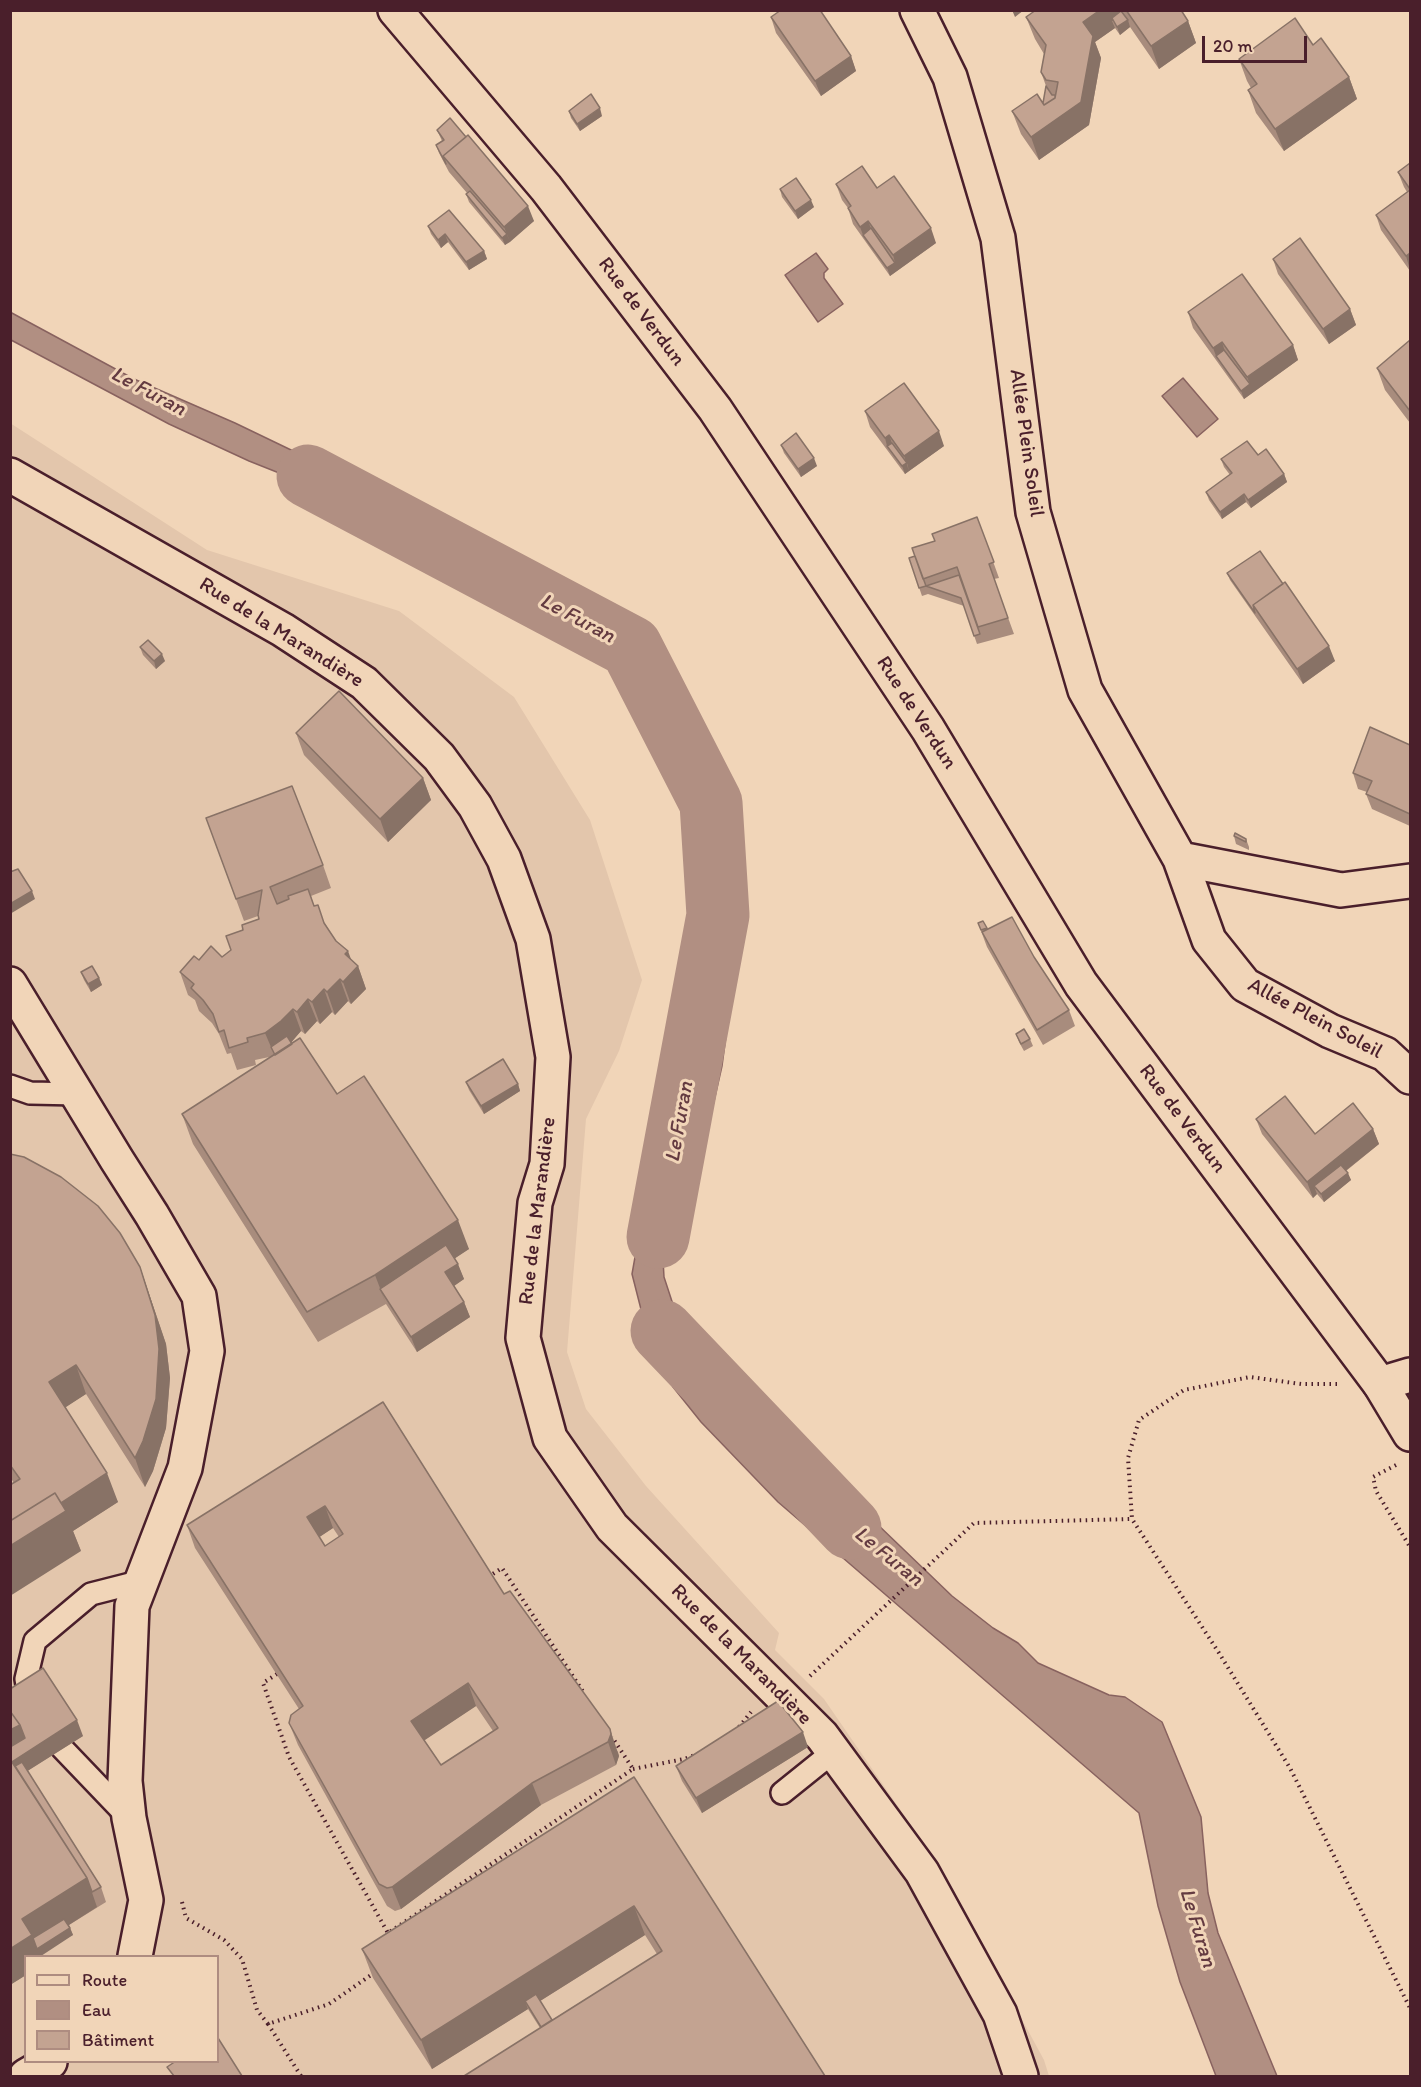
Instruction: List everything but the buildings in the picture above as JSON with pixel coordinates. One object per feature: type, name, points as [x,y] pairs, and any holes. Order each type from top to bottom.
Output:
[{"type":"street","name":"Rue de Verdun","points":[[395,10],[546,188],[715,408],[928,729],[1081,984],[1395,1379],[1406,1449]]},
{"type":"street","name":"Allée Plein Soleil","points":[[917,10],[950,77],[998,238],[1033,512],[1085,690],[1180,859],[1209,940],[1245,985],[1330,1031],[1385,1054],[1410,1077]]},
{"type":"street","name":"Rue de la Marandière","points":[[10,475],[283,630],[364,683],[440,756],[475,806],[504,858],[533,939],[553,1057],[546,1164],[535,1203],[523,1338],[550,1438],[612,1527],[822,1736],[922,1872],[1000,2014],[1021,2076]]},
{"type":"street","points":[[1180,859],[1341,890],[1410,881]]},
{"type":"street","points":[[10,984],[199,1296],[207,1351],[185,1468],[132,1606],[125,1781],[129,1818],[146,1900],[135,1955]]},
{"type":"street","points":[[26,2076],[47,2063]]},
{"type":"lane","points":[[10,1086],[30,1093],[78,1094]]},
{"type":"lane","points":[[29,1696],[26,1679],[35,1641],[91,1594],[142,1581]]},
{"type":"lane","points":[[62,1748],[129,1818]]},
{"type":"lane","points":[[782,1793],[833,1752]]},
{"type":"path","points":[[1395,1379],[1301,1384],[1250,1377],[1184,1390],[1139,1420],[1128,1458],[1131,1519],[1219,1653],[1290,1768],[1410,2008]]},
{"type":"path","points":[[1406,1449],[1373,1476],[1376,1491],[1410,1547]]},
{"type":"path","points":[[821,1666],[974,1523],[1131,1519]]},
{"type":"path","points":[[488,1577],[502,1568],[587,1699]]},
{"type":"path","points":[[277,1674],[263,1683],[288,1757],[392,1940]]},
{"type":"path","points":[[735,1730],[748,1718],[758,1701],[771,1686]]},
{"type":"path","points":[[607,1729],[633,1769]]},
{"type":"path","points":[[388,1933],[633,1769],[684,1759],[700,1753]]},
{"type":"path","points":[[186,1918],[224,1940],[242,1959],[257,2010],[301,2076]]},
{"type":"path","points":[[268,2024],[329,2004],[382,1967]]},
{"type":"shaded area","points":[[10,423],[207,550],[399,611],[514,697],[590,820],[642,980],[619,1051],[586,1119],[567,1352],[586,1409],[646,1486],[779,1633],[775,1650],[824,1699],[937,1863],[1044,2060],[1049,2076],[11,2076]]},
{"type":"water","points":[[816,253],[828,269],[824,273],[824,278],[843,304],[818,322],[785,275]]},
{"type":"water","points":[[10,312],[134,379],[235,423],[395,500],[478,533],[608,611],[646,639],[679,683],[710,743],[727,808],[720,879],[730,913],[732,943],[728,1021],[722,1066],[712,1110],[699,1153],[678,1188],[661,1224],[664,1277],[682,1332],[707,1374],[773,1454],[875,1522],[952,1596],[993,1628],[1018,1643],[1038,1663],[1109,1695],[1125,1697],[1162,1722],[1201,1817],[1208,1893],[1218,1933],[1277,2076],[1216,2076],[1180,1982],[1158,1906],[1139,1813],[778,1502],[701,1422],[673,1387],[646,1329],[632,1274],[649,1193],[683,1138],[691,1114],[709,960],[709,935],[692,829],[686,747],[664,706],[642,675],[560,606],[534,591],[444,544],[347,500],[249,461],[169,424],[11,340]]},
{"type":"water","points":[[1183,378],[1218,419],[1197,437],[1162,396]]},
{"type":"waterway","name":"Le Furan","points":[[308,476],[631,647],[711,803],[718,915],[658,1237]]},
{"type":"waterway","name":"Le Furan","points":[[662,1331],[850,1528]]}]
